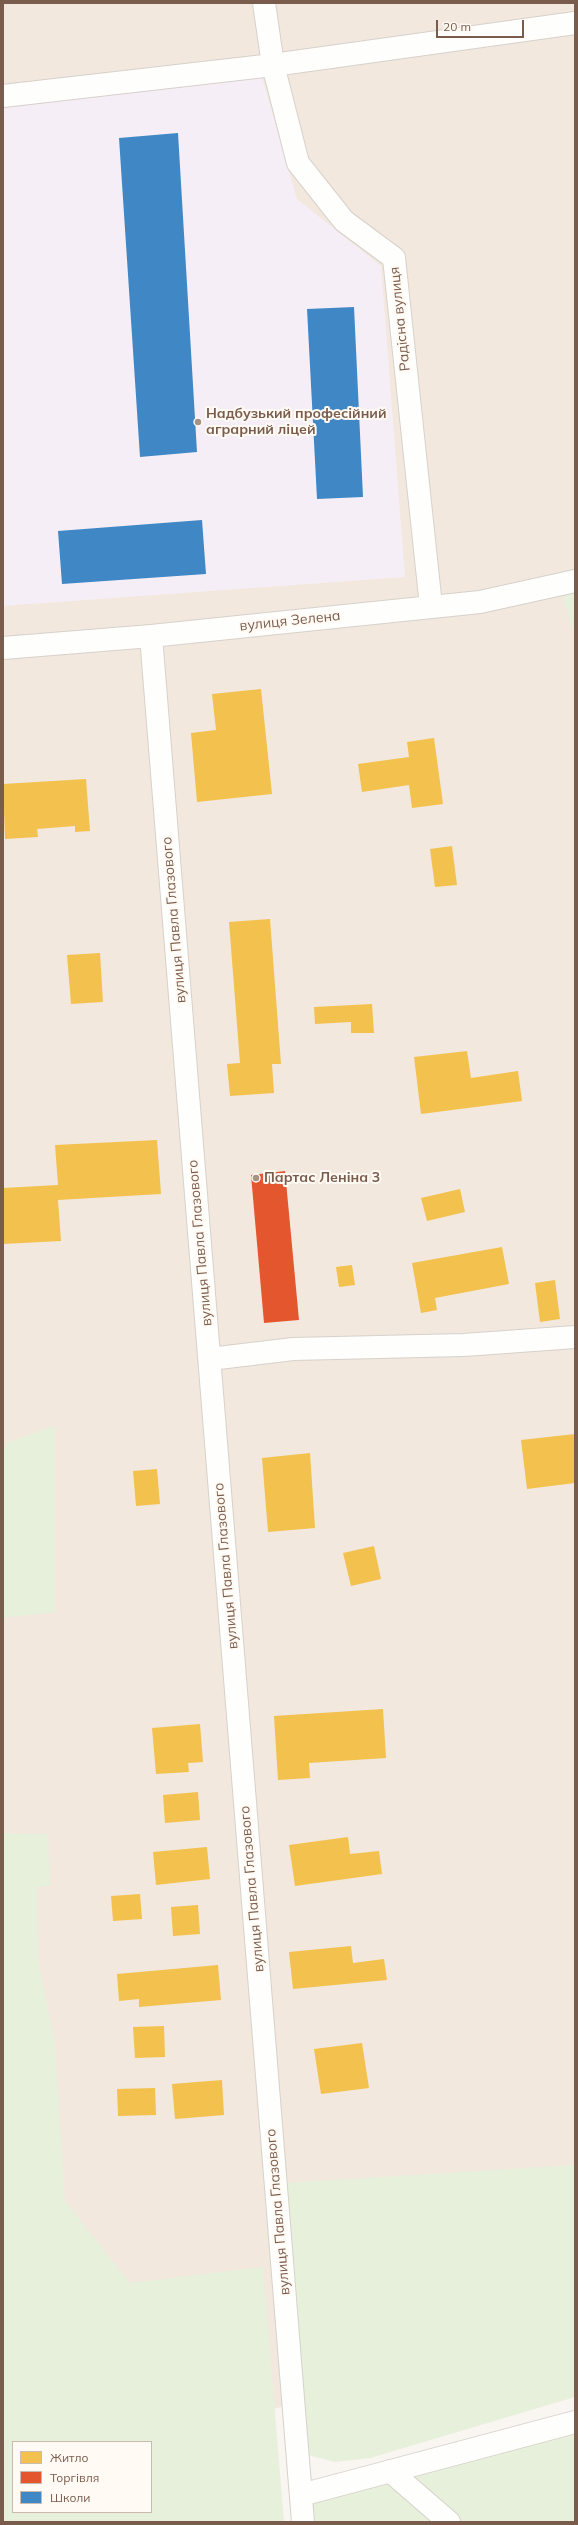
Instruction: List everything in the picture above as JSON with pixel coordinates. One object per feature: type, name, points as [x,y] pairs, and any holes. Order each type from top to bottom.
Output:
[{"type":"street","name":"Радісна вулиця","points":[[264,3],[273,65],[298,163],[344,221],[394,258],[431,606]]},
{"type":"street","points":[[3,96],[273,65],[575,23]]},
{"type":"street","name":"вулиця Зелена","points":[[3,648],[151,636],[480,602],[575,581]]},
{"type":"street","name":"вулиця Павла Глазового","points":[[151,636],[303,2522]]},
{"type":"street","points":[[210,1359],[293,1349],[464,1345],[575,1337]]},
{"type":"street","points":[[301,2495],[575,2422]]},
{"type":"street","points":[[390,2471],[449,2522]]},
{"type":"shaded area","points":[[3,3],[575,3],[575,2342],[561,2351],[112,2441],[106,2441],[3,2350]]},
{"type":"shaded area","name":"Надбузький професійний аграрний ліцей","points":[[262,77],[297,199],[381,266],[405,577],[3,606],[3,108]]},
{"type":"green space","points":[[575,584],[575,636],[563,598],[569,587]]},
{"type":"green space","points":[[55,1425],[55,1612],[3,1618],[3,1450],[9,1442]]},
{"type":"green space","points":[[3,1833],[48,1834],[50,1886],[37,1887],[38,1960],[55,2043],[65,2201],[130,2283],[263,2267],[284,2522],[3,2522]]},
{"type":"green space","points":[[575,2165],[575,2397],[370,2458],[335,2462],[308,2455],[282,2183]]},
{"type":"green space","points":[[575,2412],[575,2522],[310,2522],[313,2497]]},
{"type":"building: Житло","points":[[261,689],[272,794],[197,802],[191,733],[216,730],[212,694]]},
{"type":"building: Житло","points":[[434,738],[443,804],[412,808],[409,785],[362,792],[358,764],[409,757],[407,742]]},
{"type":"building: Житло","points":[[86,779],[90,831],[75,832],[75,826],[37,829],[38,837],[5,839],[3,784]]},
{"type":"building: Житло","points":[[452,846],[457,885],[435,887],[430,849]]},
{"type":"building: Житло","points":[[270,919],[281,1064],[272,1064],[274,1093],[230,1096],[227,1064],[240,1063],[229,922]]},
{"type":"building: Житло","points":[[100,953],[103,1002],[71,1004],[67,955]]},
{"type":"building: Житло","points":[[372,1004],[374,1033],[351,1033],[351,1022],[315,1024],[314,1007]]},
{"type":"building: Житло","points":[[467,1051],[471,1078],[518,1071],[522,1101],[421,1114],[414,1057]]},
{"type":"building: Житло","points":[[157,1140],[161,1194],[58,1200],[61,1241],[3,1244],[3,1188],[58,1185],[55,1145]]},
{"type":"building: Житло","points":[[460,1189],[465,1212],[427,1221],[421,1198]]},
{"type":"building: Житло","points":[[502,1247],[509,1284],[435,1298],[437,1310],[421,1313],[412,1263]]},
{"type":"building: Житло","points":[[352,1265],[355,1285],[339,1287],[336,1267]]},
{"type":"building: Житло","points":[[555,1280],[560,1319],[540,1322],[535,1283]]},
{"type":"building: Житло","points":[[575,1434],[575,1483],[527,1489],[521,1440]]},
{"type":"building: Житло","points":[[310,1453],[315,1528],[268,1532],[262,1458]]},
{"type":"building: Житло","points":[[157,1469],[160,1504],[136,1506],[133,1471]]},
{"type":"building: Житло","points":[[374,1546],[381,1579],[351,1586],[343,1553]]},
{"type":"building: Житло","points":[[383,1709],[386,1758],[309,1763],[310,1778],[278,1780],[274,1716]]},
{"type":"building: Житло","points":[[200,1724],[203,1762],[188,1763],[189,1772],[156,1774],[152,1728]]},
{"type":"building: Житло","points":[[198,1792],[200,1820],[165,1823],[163,1795]]},
{"type":"building: Житло","points":[[348,1837],[350,1854],[379,1851],[382,1874],[295,1886],[289,1845]]},
{"type":"building: Житло","points":[[207,1847],[210,1879],[156,1885],[153,1852]]},
{"type":"building: Житло","points":[[140,1894],[142,1919],[113,1921],[111,1896]]},
{"type":"building: Житло","points":[[198,1905],[200,1934],[173,1936],[171,1907]]},
{"type":"building: Житло","points":[[351,1946],[353,1963],[384,1959],[387,1980],[293,1989],[289,1952]]},
{"type":"building: Житло","points":[[218,1965],[221,2000],[139,2007],[139,1999],[119,2001],[117,1974]]},
{"type":"building: Житло","points":[[164,2026],[165,2057],[135,2058],[133,2027]]},
{"type":"building: Житло","points":[[362,2043],[369,2088],[321,2094],[314,2049]]},
{"type":"building: Житло","points":[[222,2080],[224,2115],[175,2119],[172,2084]]},
{"type":"building: Житло","points":[[155,2088],[156,2115],[118,2116],[117,2089]]},
{"type":"building: Торгівля","points":[[285,1171],[299,1320],[264,1323],[251,1175]]},
{"type":"building: Школи","points":[[178,133],[197,452],[140,457],[119,138]]},
{"type":"building: Школи","points":[[354,307],[363,497],[317,499],[307,309]]},
{"type":"building: Школи","points":[[202,520],[206,574],[62,584],[58,531]]},
{"type":"place","name":"Надбузький професійний аграрний ліцей","points":[[198,422]]},
{"type":"place","name":"Партас Леніна 3","points":[[256,1178]]}]
